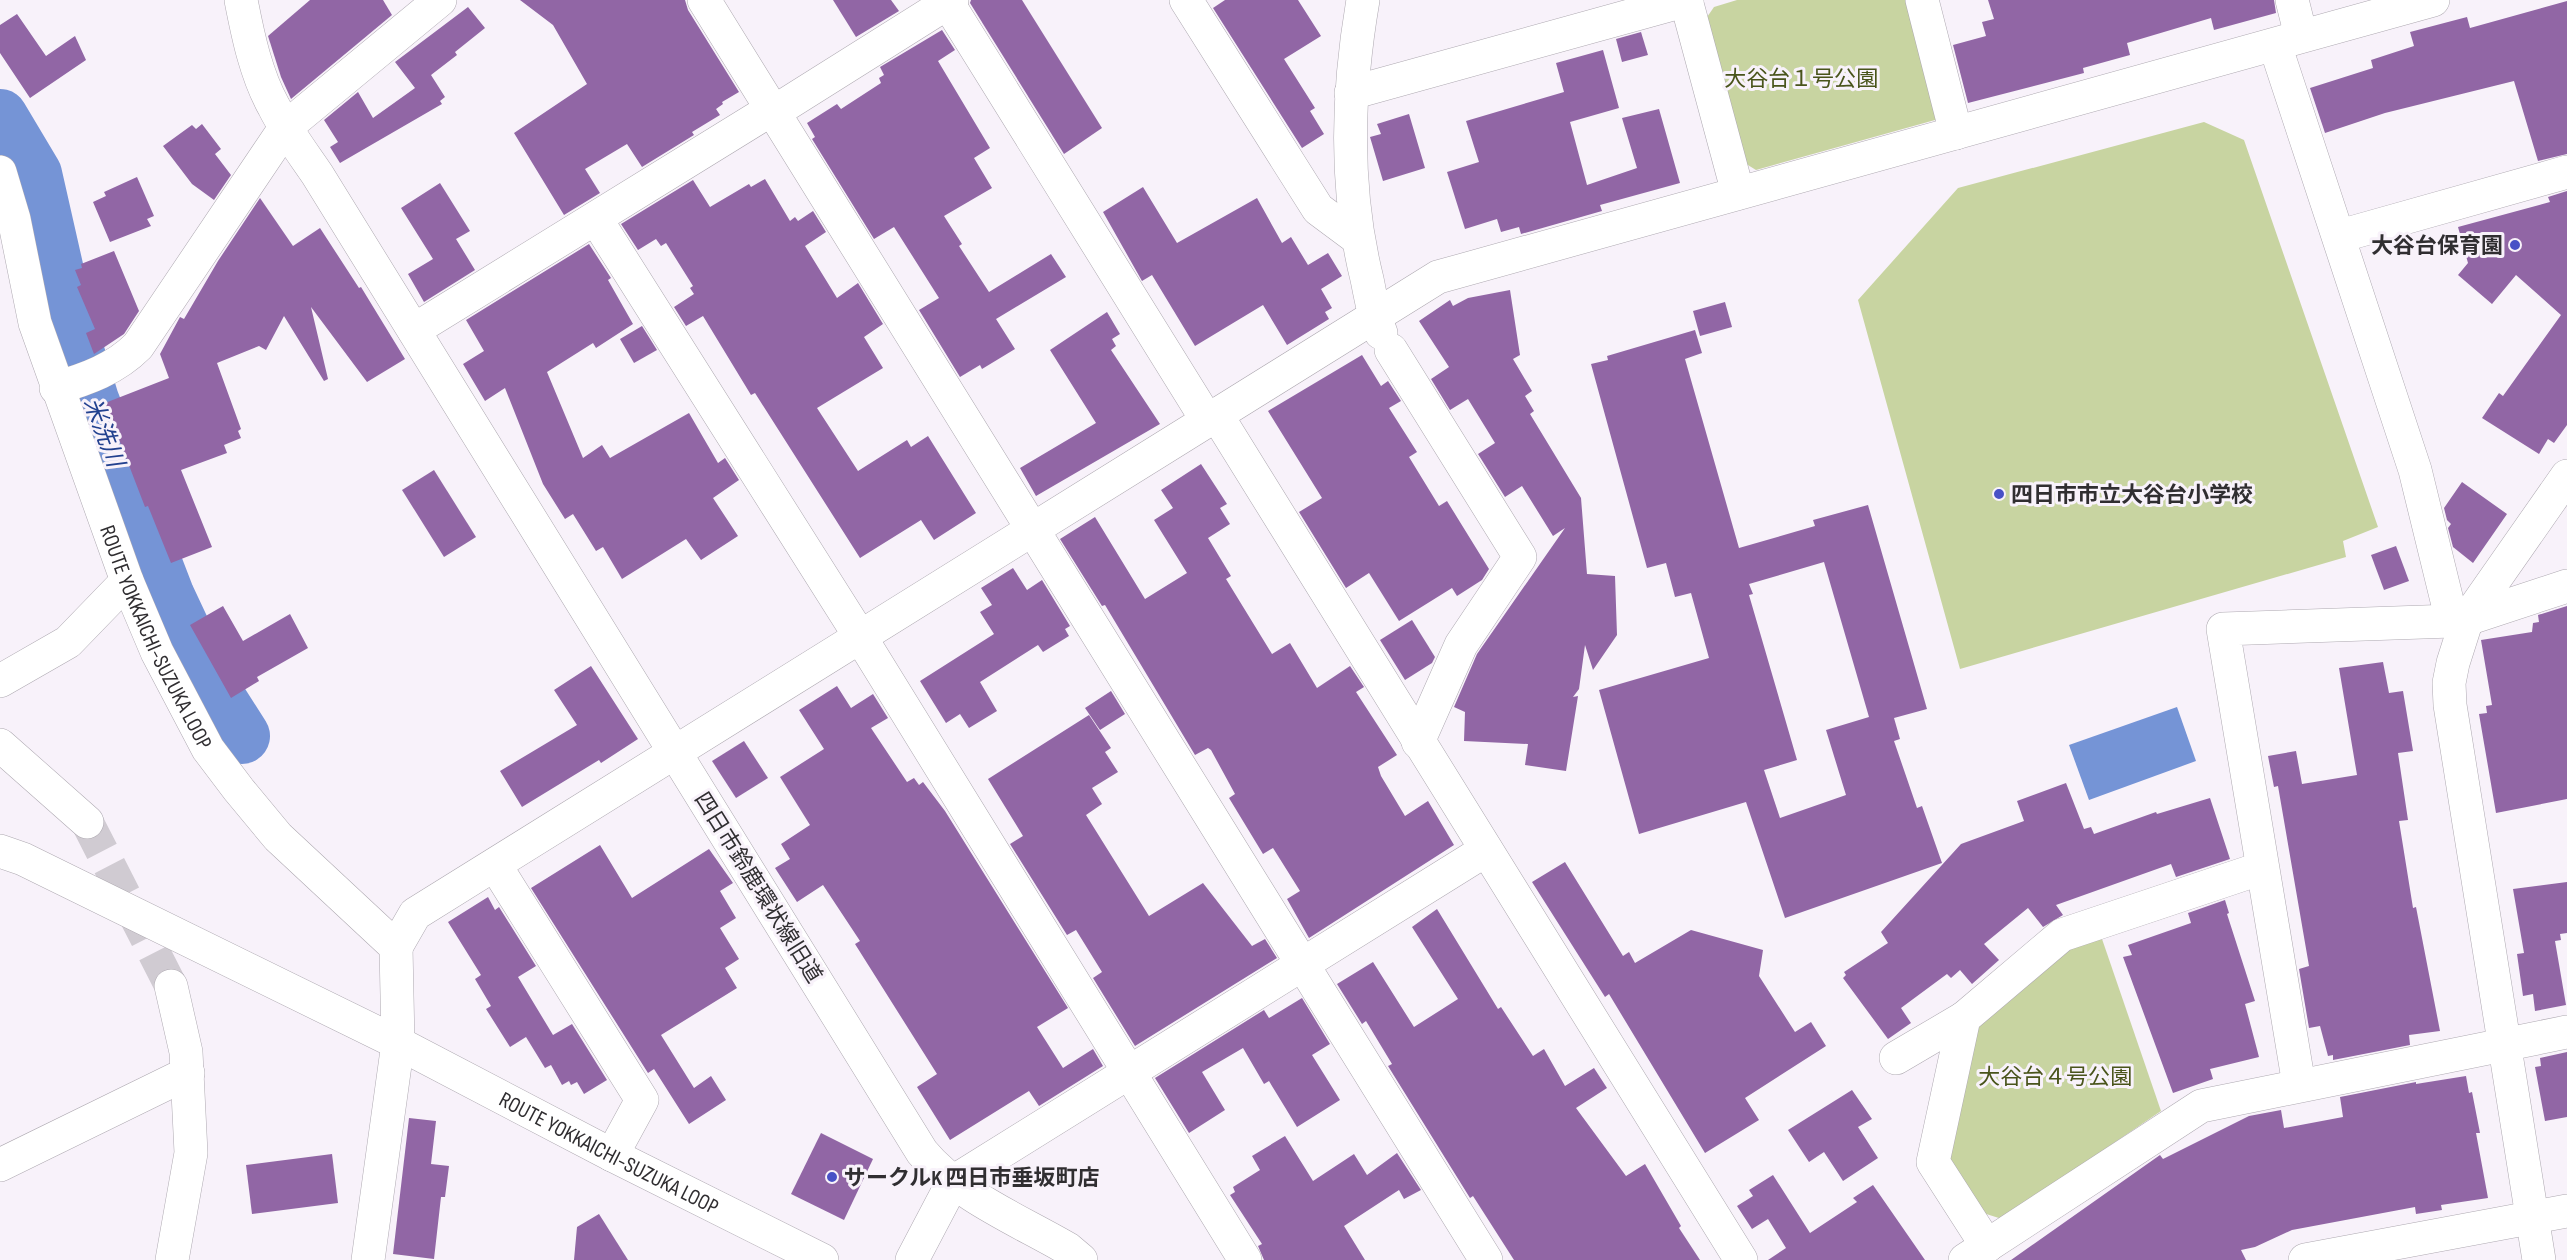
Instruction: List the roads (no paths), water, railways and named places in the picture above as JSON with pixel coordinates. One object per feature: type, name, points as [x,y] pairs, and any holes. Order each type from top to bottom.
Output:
[{"type":"street","name":"四日市鈴鹿環状線旧道","points":[[241,0],[251,47],[272,105],[285,128],[317,174],[922,1152],[936,1169],[953,1182],[1081,1260]]},
{"type":"street","points":[[62,386],[100,373],[122,361],[150,331],[285,128],[440,0]]},
{"type":"street","points":[[704,0],[1486,1260]]},
{"type":"street","points":[[1186,0],[1318,209],[1357,238]]},
{"type":"street","points":[[1363,0],[1351,93],[1350,184],[1357,238],[1382,333],[1520,557],[1461,645],[1418,742]]},
{"type":"street","points":[[1351,93],[1686,0],[1738,193]]},
{"type":"street","points":[[1922,0],[1956,133]]},
{"type":"street","points":[[2292,0],[2288,41],[2340,236],[2415,470],[2459,620],[2449,683],[2450,705],[2539,1260]]},
{"type":"street","points":[[368,1260],[398,1043],[396,947],[415,914],[677,753],[1211,417],[1382,333],[1438,277],[2433,0]]},
{"type":"street","points":[[414,330],[773,111],[948,1],[1418,742],[1741,1260]]},
{"type":"street","name":"ROUTE YOKKAICHI-SUZUKA LOOP","points":[[0,172],[14,219],[35,323],[62,386],[127,581],[157,652],[208,749],[278,837],[396,947]]},
{"type":"street","points":[[2340,236],[2567,172]]},
{"type":"street","points":[[596,219],[861,638],[1245,1260]]},
{"type":"street","points":[[2459,620],[2567,476]]},
{"type":"street","points":[[0,681],[68,642],[127,581]]},
{"type":"street","points":[[2299,1084],[2223,628],[2459,620],[2567,586]]},
{"type":"street","points":[[0,745],[87,822]]},
{"type":"street","points":[[912,1260],[953,1182],[1301,963],[1486,850]]},
{"type":"street","name":"ROUTE YOKKAICHI-SUZUKA LOOP","points":[[0,851],[23,860],[398,1043],[612,1155],[822,1260]]},
{"type":"street","points":[[495,865],[642,1100],[612,1155]]},
{"type":"street","points":[[1896,1058],[1964,1018],[2062,935],[2262,868]]},
{"type":"street","points":[[171,986],[186,1052],[191,1153],[172,1260]]},
{"type":"street","points":[[1964,1018],[1933,1162],[1976,1253],[2202,1106],[2299,1084],[2567,1032]]},
{"type":"street","points":[[0,1165],[188,1073]]},
{"type":"street","points":[[2305,1260],[2567,1211]]},
{"type":"water","points":[[2177,707],[2196,761],[2089,800],[2069,745]]},
{"type":"waterway","name":"米洗川","points":[[0,117],[34,174],[68,324],[91,400],[167,597],[205,678],[242,736]]},
{"type":"tunnel","points":[[87,822],[171,986]]},
{"type":"place","name":"大谷台保育園","points":[[2515,245]]},
{"type":"place","name":"四日市市立大谷台小学校","points":[[1999,494]]},
{"type":"place","name":"サークルK 四日市垂坂町店","points":[[832,1177]]},
{"type":"park label","name":"大谷台１号公園","points":[[1801,78]]},
{"type":"park label","name":"大谷台４号公園","points":[[2055,1076]]}]
